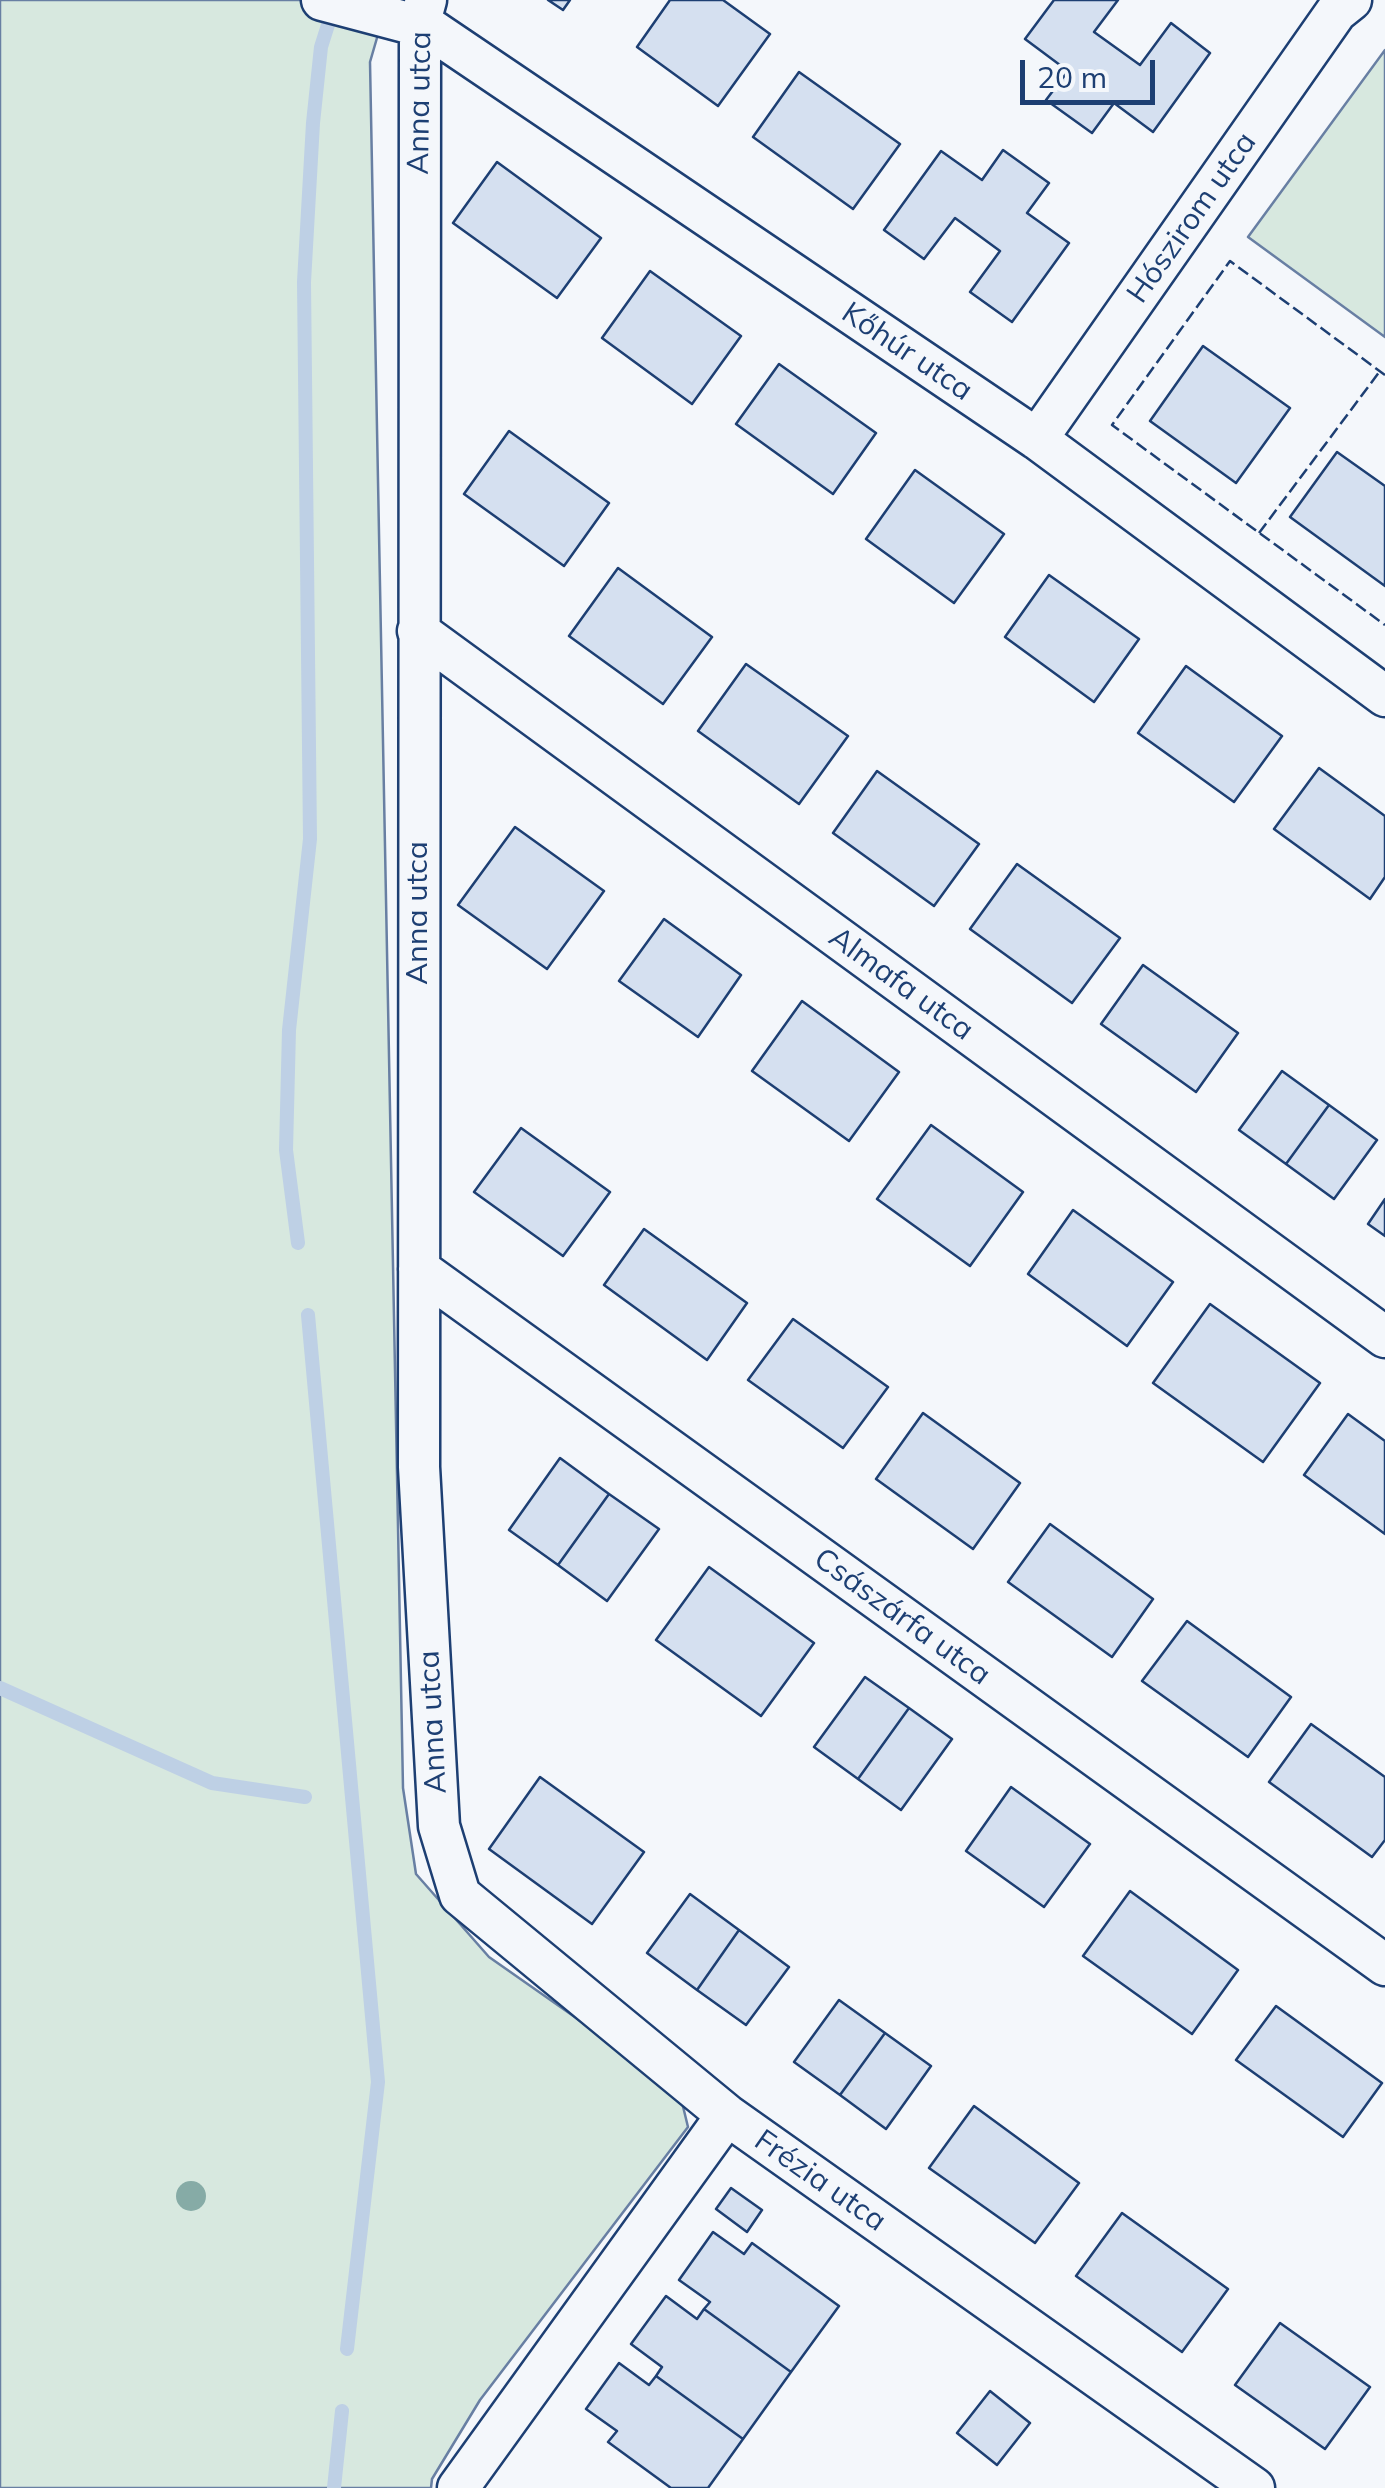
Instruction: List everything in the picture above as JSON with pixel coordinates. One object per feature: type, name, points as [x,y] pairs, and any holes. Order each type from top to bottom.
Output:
[{"type":"street","name":"Kőhúr utca","points":[[322,0],[417,14],[1037,440],[1385,696]]},
{"type":"street","name":"Hószirom utca","points":[[1037,440],[1336,4]]},
{"type":"street","name":"Anna utca","points":[[417,14],[419,1467],[438,1826]]},
{"type":"street","name":"Almafa utca","points":[[418,631],[1385,1337]]},
{"type":"street","name":"Császárfa utca","points":[[418,1269],[1385,1966]]},
{"type":"street","name":"Frézia utca","points":[[438,1826],[460,1895],[727,2115],[1254,2488]]},
{"type":"street","points":[[458,2488],[727,2115]]},
{"type":"shaded area","points":[[0,0],[388,0],[370,62],[403,1788],[416,1874],[489,1957],[679,2090],[688,2127],[480,2400],[432,2479],[431,2488],[0,2488]]},
{"type":"shaded area","points":[[1385,50],[1385,337],[1248,237]]},
{"type":"building","points":[[548,0],[570,0],[563,10]]},
{"type":"building","points":[[670,0],[723,0],[770,34],[718,106],[637,47]]},
{"type":"building","points":[[1054,0],[1118,0],[1094,32],[1140,65],[1171,23],[1210,53],[1153,132],[1114,103],[1092,133],[1046,100],[1068,71],[1025,39]]},
{"type":"building","points":[[799,72],[900,144],[853,209],[753,137]]},
{"type":"building","points":[[1003,150],[1049,183],[1027,213],[1069,243],[1012,322],[970,292],[1000,251],[955,218],[924,259],[884,230],[941,151],[982,180]]},
{"type":"building","points":[[497,162],[601,238],[557,298],[453,223]]},
{"type":"building","points":[[650,271],[741,336],[692,404],[602,338]]},
{"type":"building","points":[[1203,346],[1290,408],[1236,483],[1150,421]]},
{"type":"building","points":[[779,364],[876,433],[833,494],[736,424]]},
{"type":"building","points":[[509,431],[609,503],[564,566],[464,494]]},
{"type":"building","points":[[1337,452],[1385,486],[1385,586],[1290,517]]},
{"type":"building","points":[[915,470],[1004,534],[954,603],[866,539]]},
{"type":"building","points":[[618,568],[712,637],[663,704],[569,636]]},
{"type":"building","points":[[1049,575],[1139,639],[1094,702],[1005,637]]},
{"type":"building","points":[[746,664],[848,736],[799,804],[698,731]]},
{"type":"building","points":[[1186,666],[1282,736],[1234,802],[1138,733]]},
{"type":"building","points":[[1319,768],[1385,816],[1385,877],[1370,899],[1274,829]]},
{"type":"building","points":[[877,771],[979,844],[934,906],[833,833]]},
{"type":"building","points":[[515,827],[604,891],[547,969],[458,905]]},
{"type":"building","points":[[1017,864],[1120,938],[1072,1003],[970,929]]},
{"type":"building","points":[[664,919],[741,975],[698,1037],[619,981]]},
{"type":"building","points":[[1143,965],[1238,1033],[1196,1092],[1101,1024]]},
{"type":"building","points":[[802,1001],[899,1072],[849,1141],[752,1071]]},
{"type":"building","points":[[1282,1071],[1329,1105],[1286,1164],[1239,1130]]},
{"type":"building","points":[[1329,1105],[1377,1140],[1334,1199],[1286,1164]]},
{"type":"building","points":[[931,1125],[1023,1192],[970,1266],[877,1199]]},
{"type":"building","points":[[521,1128],[610,1192],[563,1256],[474,1192]]},
{"type":"building","points":[[1385,1199],[1385,1236],[1368,1224]]},
{"type":"building","points":[[1073,1210],[1173,1282],[1127,1346],[1028,1274]]},
{"type":"building","points":[[644,1229],[747,1303],[707,1360],[604,1285]]},
{"type":"building","points":[[1210,1304],[1320,1383],[1263,1462],[1153,1383]]},
{"type":"building","points":[[793,1319],[888,1387],[843,1448],[748,1380]]},
{"type":"building","points":[[923,1413],[1020,1483],[973,1549],[876,1479]]},
{"type":"building","points":[[1348,1414],[1385,1441],[1385,1534],[1304,1475]]},
{"type":"building","points":[[560,1458],[609,1494],[558,1565],[509,1530]]},
{"type":"building","points":[[609,1494],[659,1529],[607,1601],[558,1565]]},
{"type":"building","points":[[1050,1524],[1153,1599],[1112,1657],[1008,1582]]},
{"type":"building","points":[[709,1567],[814,1643],[761,1716],[656,1640]]},
{"type":"building","points":[[1187,1621],[1291,1697],[1248,1757],[1142,1681]]},
{"type":"building","points":[[865,1677],[909,1708],[858,1779],[814,1747]]},
{"type":"building","points":[[909,1708],[952,1739],[901,1810],[858,1779]]},
{"type":"building","points":[[1311,1724],[1385,1777],[1385,1840],[1372,1857],[1269,1782]]},
{"type":"building","points":[[540,1777],[644,1852],[592,1924],[489,1849]]},
{"type":"building","points":[[1011,1787],[1090,1844],[1044,1907],[966,1851]]},
{"type":"building","points":[[1130,1891],[1238,1970],[1192,2034],[1083,1956]]},
{"type":"building","points":[[690,1894],[739,1930],[697,1990],[647,1953]]},
{"type":"building","points":[[739,1930],[789,1967],[746,2025],[697,1990]]},
{"type":"building","points":[[839,2000],[885,2033],[840,2095],[794,2062]]},
{"type":"building","points":[[1276,2006],[1382,2083],[1343,2137],[1236,2060]]},
{"type":"building","points":[[885,2033],[931,2066],[886,2129],[840,2095]]},
{"type":"building","points":[[974,2106],[1079,2183],[1035,2243],[929,2168]]},
{"type":"building","points":[[731,2188],[762,2210],[747,2232],[716,2209]]},
{"type":"building","points":[[1122,2213],[1228,2289],[1182,2352],[1076,2276]]},
{"type":"building","points":[[713,2232],[744,2254],[752,2243],[839,2306],[791,2372],[704,2309],[710,2302],[679,2280]]},
{"type":"building","points":[[666,2296],[697,2319],[704,2309],[791,2372],[743,2439],[656,2376],[662,2367],[631,2344]]},
{"type":"building","points":[[1280,2323],[1370,2387],[1325,2449],[1235,2385]]},
{"type":"building","points":[[619,2363],[649,2385],[656,2376],[743,2439],[708,2488],[671,2488],[608,2442],[617,2431],[586,2409]]},
{"type":"building","points":[[990,2391],[1030,2423],[997,2465],[957,2433]]},
{"type":"waterway","points":[[298,1243],[286,1150],[289,1030],[310,839],[304,282],[321,47],[333,9]]},
{"type":"waterway","points":[[308,1315],[378,2082],[347,2349]]},
{"type":"waterway","points":[[0,1688],[212,1783],[305,1797]]},
{"type":"waterway","points":[[334,2488],[342,2411]]},
{"type":"fence","points":[[1385,375],[1230,261],[1112,425],[1385,625]]},
{"type":"fence","points":[[1259,533],[1380,371]]}]
